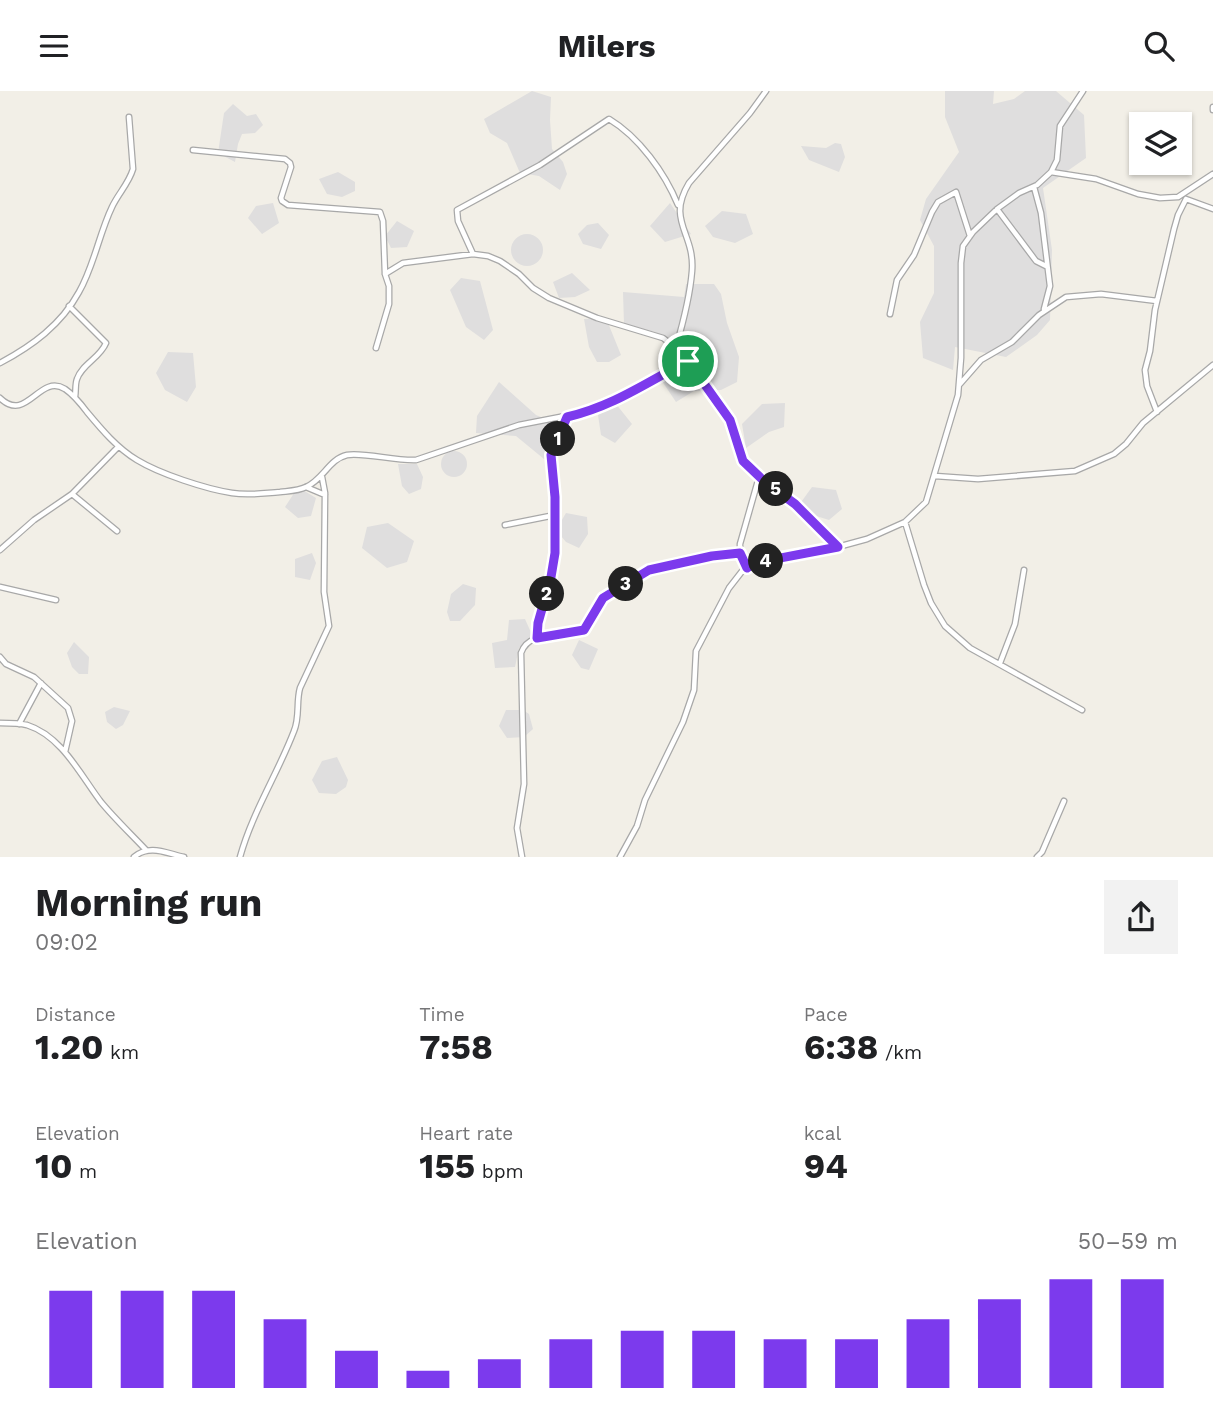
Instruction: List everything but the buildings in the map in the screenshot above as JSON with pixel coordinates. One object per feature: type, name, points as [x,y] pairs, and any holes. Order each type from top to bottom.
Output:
[{"type":"street","points":[[678,205],[689,183],[766,91]]},
{"type":"street","points":[[620,857],[637,826],[645,800],[683,722],[694,690],[696,651],[729,588],[754,563],[867,539],[905,522],[926,502],[959,384],[961,253],[970,236],[997,209],[1019,193],[1045,180],[1056,160],[1060,126],[1083,91]]},
{"type":"street","points":[[0,363],[35,343],[79,293],[111,208],[130,177],[133,159],[129,117]]},
{"type":"street","points":[[473,254],[458,221],[457,210],[540,165],[609,119],[636,139],[668,184],[678,205],[679,218],[692,251],[692,272],[676,347]]},
{"type":"street","points":[[193,151],[285,159],[291,167],[281,198],[288,205],[380,212],[383,221],[389,304],[376,348]]},
{"type":"street","points":[[1051,172],[1096,179],[1139,194],[1160,198],[1178,197],[1213,209]]},
{"type":"street","points":[[1178,197],[1213,174]]},
{"type":"street","points":[[1034,187],[1041,213],[1050,286],[1043,312]]},
{"type":"street","points":[[890,314],[897,280],[914,255],[924,227],[938,202],[956,192],[970,236]]},
{"type":"street","points":[[1157,412],[1147,386],[1145,370],[1157,301],[1178,215],[1186,199]]},
{"type":"street","points":[[997,209],[1032,255],[1047,266]]},
{"type":"street","points":[[385,274],[403,263],[473,254],[500,261],[549,298],[597,318],[663,338],[676,347],[688,361],[730,420],[743,461],[759,477],[795,504],[838,547]]},
{"type":"street","points":[[959,384],[981,360],[1012,342],[1043,312],[1066,297],[1101,294],[1157,301]]},
{"type":"street","points":[[69,306],[106,343],[83,368],[77,380],[75,398]]},
{"type":"street","points":[[0,398],[12,406],[19,406],[53,385],[64,388],[118,446],[138,461],[160,472],[233,494],[258,495],[306,487],[322,477],[338,458],[348,455],[397,461],[416,460],[519,425],[591,411],[633,393],[688,361]]},
{"type":"street","points":[[935,476],[978,479],[1075,471],[1114,454],[1143,423],[1213,365]]},
{"type":"street","points":[[537,638],[538,623],[555,553],[551,455],[567,417]]},
{"type":"street","points":[[0,550],[34,520],[72,493],[118,446]]},
{"type":"street","points":[[240,857],[295,729],[300,688],[329,627],[324,592],[325,495],[322,477]]},
{"type":"street","points":[[747,568],[740,553],[742,535],[759,477]]},
{"type":"street","points":[[306,487],[325,495]]},
{"type":"street","points":[[72,493],[117,531]]},
{"type":"street","points":[[505,525],[555,515]]},
{"type":"street","points":[[905,522],[924,585],[945,626],[970,648],[1082,710]]},
{"type":"street","points":[[522,857],[517,828],[524,784],[521,653],[526,642],[584,630],[603,598],[649,570],[712,556],[740,553]]},
{"type":"street","points":[[1000,663],[1015,624],[1024,570]]},
{"type":"street","points":[[0,587],[56,600]]},
{"type":"street","points":[[0,657],[6,664],[34,677],[68,708],[72,715],[65,753]]},
{"type":"street","points":[[19,725],[41,683]]},
{"type":"street","points":[[0,723],[27,725],[65,753],[103,805],[146,850]]},
{"type":"street","points":[[1037,857],[1042,852],[1065,801]]},
{"type":"street","points":[[134,857],[146,850],[155,849],[184,857]]},
{"type":"shaded area","points":[[532,91],[551,97],[552,149],[563,162],[567,174],[560,190],[539,176],[520,173],[507,143],[490,133],[484,119]]},
{"type":"shaded area","points":[[945,91],[994,91],[993,104],[1014,99],[1025,91],[1056,91],[1084,115],[1086,158],[1043,188],[1052,250],[1050,320],[1037,335],[1006,357],[955,347],[953,370],[923,358],[920,322],[934,293],[934,246],[920,220],[926,199],[959,152],[945,117]]},
{"type":"shaded area","points":[[233,104],[247,116],[256,114],[263,125],[255,133],[242,134],[235,162],[218,153],[224,113]]},
{"type":"shaded area","points":[[835,143],[841,144],[845,157],[839,172],[809,160],[801,146],[826,148]]},
{"type":"shaded area","points":[[338,172],[355,182],[355,191],[342,197],[327,194],[319,179]]},
{"type":"shaded area","points":[[273,203],[279,223],[262,234],[248,218],[256,206]]},
{"type":"shaded area","points":[[670,203],[691,234],[665,242],[650,226]]},
{"type":"shaded area","points":[[722,211],[746,214],[753,234],[735,243],[713,237],[705,226]]},
{"type":"shaded area","points":[[397,221],[414,231],[407,247],[391,248],[385,236]]},
{"type":"shaded area","points":[[598,223],[609,235],[601,249],[583,244],[578,234],[587,225]]},
{"type":"shaded area","points":[[527,234],[538,239],[543,250],[538,261],[527,266],[516,261],[511,250],[516,239]]},
{"type":"shaded area","points":[[572,273],[590,290],[575,297],[559,298],[553,282]]},
{"type":"shaded area","points":[[461,278],[480,281],[493,330],[484,340],[466,327],[450,290]]},
{"type":"shaded area","points":[[686,284],[714,284],[721,294],[727,323],[739,357],[737,382],[721,390],[694,391],[676,402],[662,381],[678,345],[655,332],[624,324],[623,292],[684,297]]},
{"type":"shaded area","points":[[606,318],[621,355],[609,362],[597,362],[589,347],[584,319]]},
{"type":"shaded area","points":[[168,352],[193,353],[196,387],[187,402],[165,390],[156,373]]},
{"type":"shaded area","points":[[499,382],[536,415],[560,425],[564,433],[560,454],[544,459],[516,436],[476,433],[477,416]]},
{"type":"shaded area","points":[[785,403],[784,427],[769,432],[746,448],[742,424],[762,404]]},
{"type":"shaded area","points":[[616,404],[632,424],[615,443],[601,435],[598,415]]},
{"type":"shaded area","points":[[454,451],[463,455],[467,464],[463,473],[454,477],[445,473],[441,464],[445,455]]},
{"type":"shaded area","points":[[398,464],[417,464],[423,477],[421,489],[409,494],[402,486]]},
{"type":"shaded area","points":[[298,487],[316,498],[311,516],[298,518],[285,507]]},
{"type":"shaded area","points":[[812,487],[836,490],[842,509],[829,520],[813,515],[799,505]]},
{"type":"shaded area","points":[[566,513],[587,517],[588,534],[579,548],[566,542],[556,530]]},
{"type":"shaded area","points":[[388,523],[414,541],[407,562],[387,568],[362,548],[367,527]]},
{"type":"shaded area","points":[[312,553],[316,563],[310,580],[295,577],[295,559]]},
{"type":"shaded area","points":[[463,584],[476,588],[475,605],[460,621],[450,621],[447,612],[451,594]]},
{"type":"shaded area","points":[[525,619],[533,637],[519,648],[515,667],[495,668],[492,643],[507,640],[509,620]]},
{"type":"shaded area","points":[[579,640],[598,649],[589,670],[581,668],[572,655]]},
{"type":"shaded area","points":[[74,642],[89,657],[88,674],[79,674],[72,667],[67,653]]},
{"type":"shaded area","points":[[114,707],[130,711],[123,725],[116,729],[107,722],[105,712]]},
{"type":"shaded area","points":[[506,710],[523,710],[529,714],[533,729],[524,737],[507,738],[499,726]]},
{"type":"shaded area","points":[[337,757],[348,780],[346,787],[336,794],[319,793],[312,780],[322,761]]},
{"type":"route","points":[[688,361],[730,420],[743,461],[765,482],[795,504],[838,547],[754,563],[747,568],[740,553],[712,556],[649,570],[603,598],[584,630],[537,638],[538,623],[555,553],[555,497],[551,455],[567,417],[591,411],[633,393],[688,361]]}]
